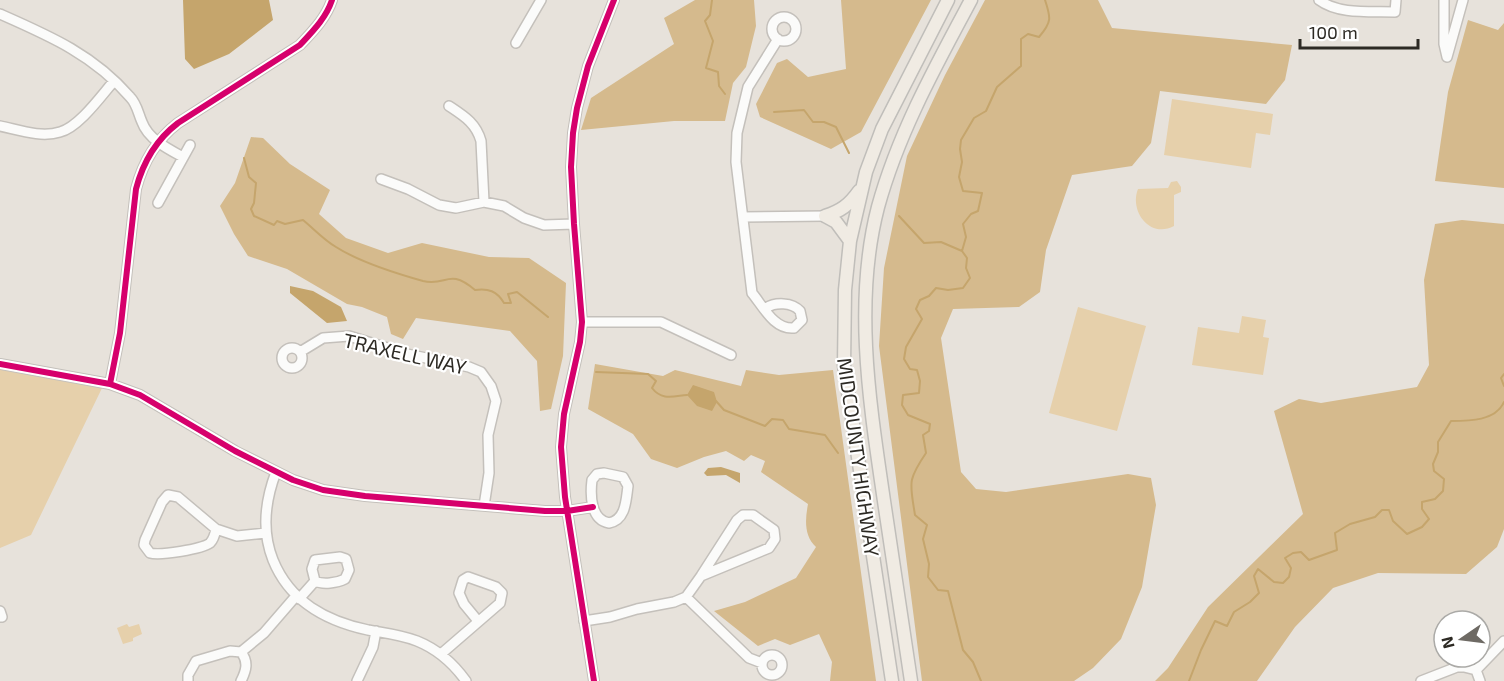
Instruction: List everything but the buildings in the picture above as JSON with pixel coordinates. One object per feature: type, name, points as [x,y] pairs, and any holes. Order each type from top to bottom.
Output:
[{"type":"main road","name":"MIDCOUNTY HIGHWAY","points":[[892,681],[844,365],[845,290],[850,241],[862,188],[882,129],[948,0]]},
{"type":"main road","name":"MIDCOUNTY HIGHWAY","points":[[911,681],[877,457],[865,343],[868,263],[878,209],[896,149],[970,0]]},
{"type":"main road","points":[[825,216],[839,212],[848,206],[862,188]]},
{"type":"main road","points":[[825,216],[836,222],[850,241]]},
{"type":"street","points":[[110,384],[120,333],[136,189],[145,164],[169,130],[184,118],[300,45],[316,28],[332,0]]},
{"type":"street","points":[[516,43],[540,0]]},
{"type":"street","points":[[594,681],[561,465],[562,434],[582,322],[574,224],[573,133],[576,108],[588,66],[614,0]]},
{"type":"street","points":[[1319,0],[1330,7],[1341,9],[1395,12],[1396,0]]},
{"type":"street","points":[[1373,11],[1374,0]]},
{"type":"street","points":[[1444,0],[1444,44],[1448,57],[1463,0]]},
{"type":"street","points":[[0,14],[57,39],[88,58],[132,98],[146,130],[159,142],[183,157]]},
{"type":"street","points":[[766,309],[751,290],[736,162],[736,133],[748,87],[778,39]]},
{"type":"street","points":[[0,126],[33,133],[60,133],[78,121],[114,81]]},
{"type":"street","points":[[449,106],[469,120],[481,141],[484,202]]},
{"type":"street","points":[[158,203],[190,145]]},
{"type":"street","points":[[381,179],[408,189],[439,205],[456,208],[484,202],[504,206],[524,218],[544,225],[574,224]]},
{"type":"street","points":[[743,217],[825,216]]},
{"type":"street","points":[[582,322],[661,322],[731,355]]},
{"type":"street","name":"TRAXELL WAY","points":[[300,352],[323,338],[351,336],[407,354],[471,367],[484,375],[491,386],[496,404],[488,435],[489,473],[484,506]]},
{"type":"street","points":[[0,364],[110,384],[140,394],[235,451],[312,487],[339,494],[567,511],[593,507]]},
{"type":"street","points":[[276,471],[266,507],[266,533],[275,565],[298,598],[330,619],[412,639],[441,654],[466,681]]},
{"type":"street","points":[[603,473],[625,479],[628,488],[620,519],[612,523],[604,522],[596,515],[593,507],[591,483],[595,476],[603,473]]},
{"type":"street","points":[[216,529],[212,540],[203,546],[156,555],[148,551],[144,545],[162,502],[168,495],[178,497],[216,529],[240,536],[266,533]]},
{"type":"street","points":[[584,621],[674,602],[686,597],[736,520],[741,516],[753,515],[774,530],[775,539],[769,548],[701,576]]},
{"type":"street","points":[[441,654],[500,603],[502,593],[495,587],[468,577],[463,580],[459,593],[464,604],[478,621]]},
{"type":"street","points":[[188,681],[188,675],[196,661],[230,651],[241,652],[264,633],[315,581]]},
{"type":"street","points":[[686,597],[749,658],[762,663]]},
{"type":"street","points":[[0,611],[2,616],[0,617]]},
{"type":"street","points":[[357,681],[373,647],[376,631]]},
{"type":"street","points":[[1421,681],[1457,667],[1476,670],[1500,653],[1504,641]]},
{"type":"street","points":[[241,652],[246,665],[241,681]]},
{"type":"street","points":[[1476,670],[1480,681]]},
{"type":"shaded area","points":[[183,0],[269,0],[273,20],[229,54],[194,69],[185,59]]},
{"type":"shaded area","points":[[695,0],[754,0],[756,26],[746,67],[733,83],[725,121],[674,121],[581,130],[591,98],[674,44],[664,18]]},
{"type":"shaded area","points":[[841,0],[931,0],[861,132],[831,149],[760,117],[756,104],[777,63],[787,59],[808,77],[846,69]]},
{"type":"shaded area","points":[[985,0],[1098,0],[1112,28],[1292,45],[1285,80],[1266,104],[1160,91],[1151,143],[1132,166],[1072,175],[1046,250],[1040,292],[1019,307],[953,309],[941,338],[961,472],[976,489],[1006,492],[1128,474],[1151,478],[1156,505],[1142,587],[1121,639],[1093,668],[1074,681],[922,681],[879,346],[884,268],[907,156],[945,75]]},
{"type":"shaded area","points":[[1468,20],[1498,30],[1504,23],[1504,188],[1435,181],[1448,92]]},
{"type":"shaded area","points":[[1172,99],[1273,114],[1270,135],[1256,133],[1251,168],[1164,155]]},
{"type":"shaded area","points":[[251,137],[263,138],[290,164],[330,190],[319,214],[346,238],[388,253],[422,243],[489,257],[529,258],[566,283],[563,356],[551,409],[540,411],[537,361],[510,331],[416,318],[403,339],[391,334],[387,317],[347,304],[287,269],[248,256],[220,206],[235,183]]},
{"type":"shaded area","points":[[1177,181],[1181,192],[1174,195],[1174,226],[1157,229],[1150,226],[1139,214],[1136,206],[1138,189],[1168,188],[1171,182]]},
{"type":"shaded area","points":[[1462,220],[1504,224],[1504,529],[1497,547],[1466,574],[1378,573],[1333,588],[1295,627],[1257,681],[1155,681],[1168,668],[1208,607],[1303,514],[1274,411],[1299,399],[1321,403],[1417,387],[1429,365],[1424,280],[1435,224]]},
{"type":"shaded area","points":[[290,286],[313,291],[341,307],[347,321],[327,323],[290,293]]},
{"type":"shaded area","points":[[1078,307],[1146,326],[1117,431],[1049,413]]},
{"type":"shaded area","points":[[1242,316],[1266,320],[1263,337],[1269,338],[1263,375],[1192,365],[1198,327],[1239,333]]},
{"type":"shaded area","points":[[595,364],[663,376],[675,370],[741,386],[746,370],[779,375],[833,370],[876,681],[830,681],[832,662],[819,634],[790,645],[775,639],[758,646],[714,611],[745,602],[796,578],[816,547],[809,538],[806,527],[808,504],[761,472],[765,461],[751,455],[744,461],[726,451],[677,468],[651,459],[633,434],[588,409]]},
{"type":"shaded area","points":[[0,366],[103,386],[31,535],[0,548]]},
{"type":"shaded area","points":[[693,385],[714,392],[717,402],[712,411],[697,406],[687,395]]},
{"type":"shaded area","points":[[721,467],[740,473],[740,483],[726,475],[707,476],[704,473],[708,468]]},
{"type":"shaded area","points":[[127,624],[129,627],[139,624],[142,634],[133,638],[133,641],[123,644],[117,628]]},
{"type":"waterway","points":[[712,0],[710,15],[705,21],[713,41],[706,68],[718,72],[719,86],[725,94]]},
{"type":"waterway","points":[[981,681],[973,662],[963,650],[948,591],[938,590],[928,577],[929,564],[923,539],[927,525],[915,515],[911,489],[913,476],[926,453],[923,435],[929,431],[930,424],[908,415],[902,405],[903,395],[919,393],[920,381],[917,370],[910,369],[904,359],[906,347],[922,319],[916,309],[920,300],[929,296],[936,288],[948,290],[963,288],[970,278],[966,268],[967,258],[962,251],[966,237],[963,224],[971,214],[978,211],[982,193],[963,191],[959,177],[962,162],[961,140],[974,118],[986,111],[997,87],[1021,66],[1021,39],[1028,34],[1039,37],[1046,27],[1049,16],[1045,0]]},
{"type":"waterway","points":[[774,112],[804,110],[813,122],[824,122],[836,127],[849,153]]},
{"type":"waterway","points":[[244,158],[249,177],[256,183],[254,203],[251,209],[254,216],[274,225],[277,221],[285,224],[303,220],[327,241],[345,252],[402,275],[431,282],[459,280],[475,290],[492,291],[504,303],[511,303],[508,294],[517,292],[548,317]]},
{"type":"waterway","points":[[899,216],[924,243],[941,242],[962,251]]},
{"type":"waterway","points":[[596,372],[648,374],[656,381],[652,388],[660,395],[668,397],[687,395]]},
{"type":"waterway","points":[[1504,374],[1501,378],[1504,386]]},
{"type":"waterway","points":[[716,401],[724,410],[765,426],[772,419],[783,420],[789,429],[825,435],[838,453]]},
{"type":"waterway","points":[[1189,681],[1215,621],[1227,626],[1234,612],[1259,593],[1254,576],[1258,569],[1274,582],[1283,583],[1289,577],[1291,568],[1285,558],[1293,553],[1301,552],[1309,560],[1337,550],[1335,533],[1350,524],[1375,517],[1382,510],[1389,510],[1393,521],[1407,534],[1422,527],[1429,519],[1422,509],[1422,502],[1435,499],[1443,491],[1444,479],[1434,471],[1433,464],[1438,452],[1438,442],[1451,421],[1481,419],[1495,413],[1504,402]]},
{"type":"cycle path","points":[[110,384],[120,333],[136,189],[152,152],[170,129],[178,123],[300,45],[323,18],[332,0]]},
{"type":"cycle path","points":[[594,681],[565,497],[561,447],[564,414],[580,342],[582,322],[571,167],[573,133],[588,66],[614,0]]},
{"type":"cycle path","points":[[0,364],[110,384],[140,395],[235,451],[293,480],[323,490],[365,496],[545,511],[567,511],[593,507]]}]
